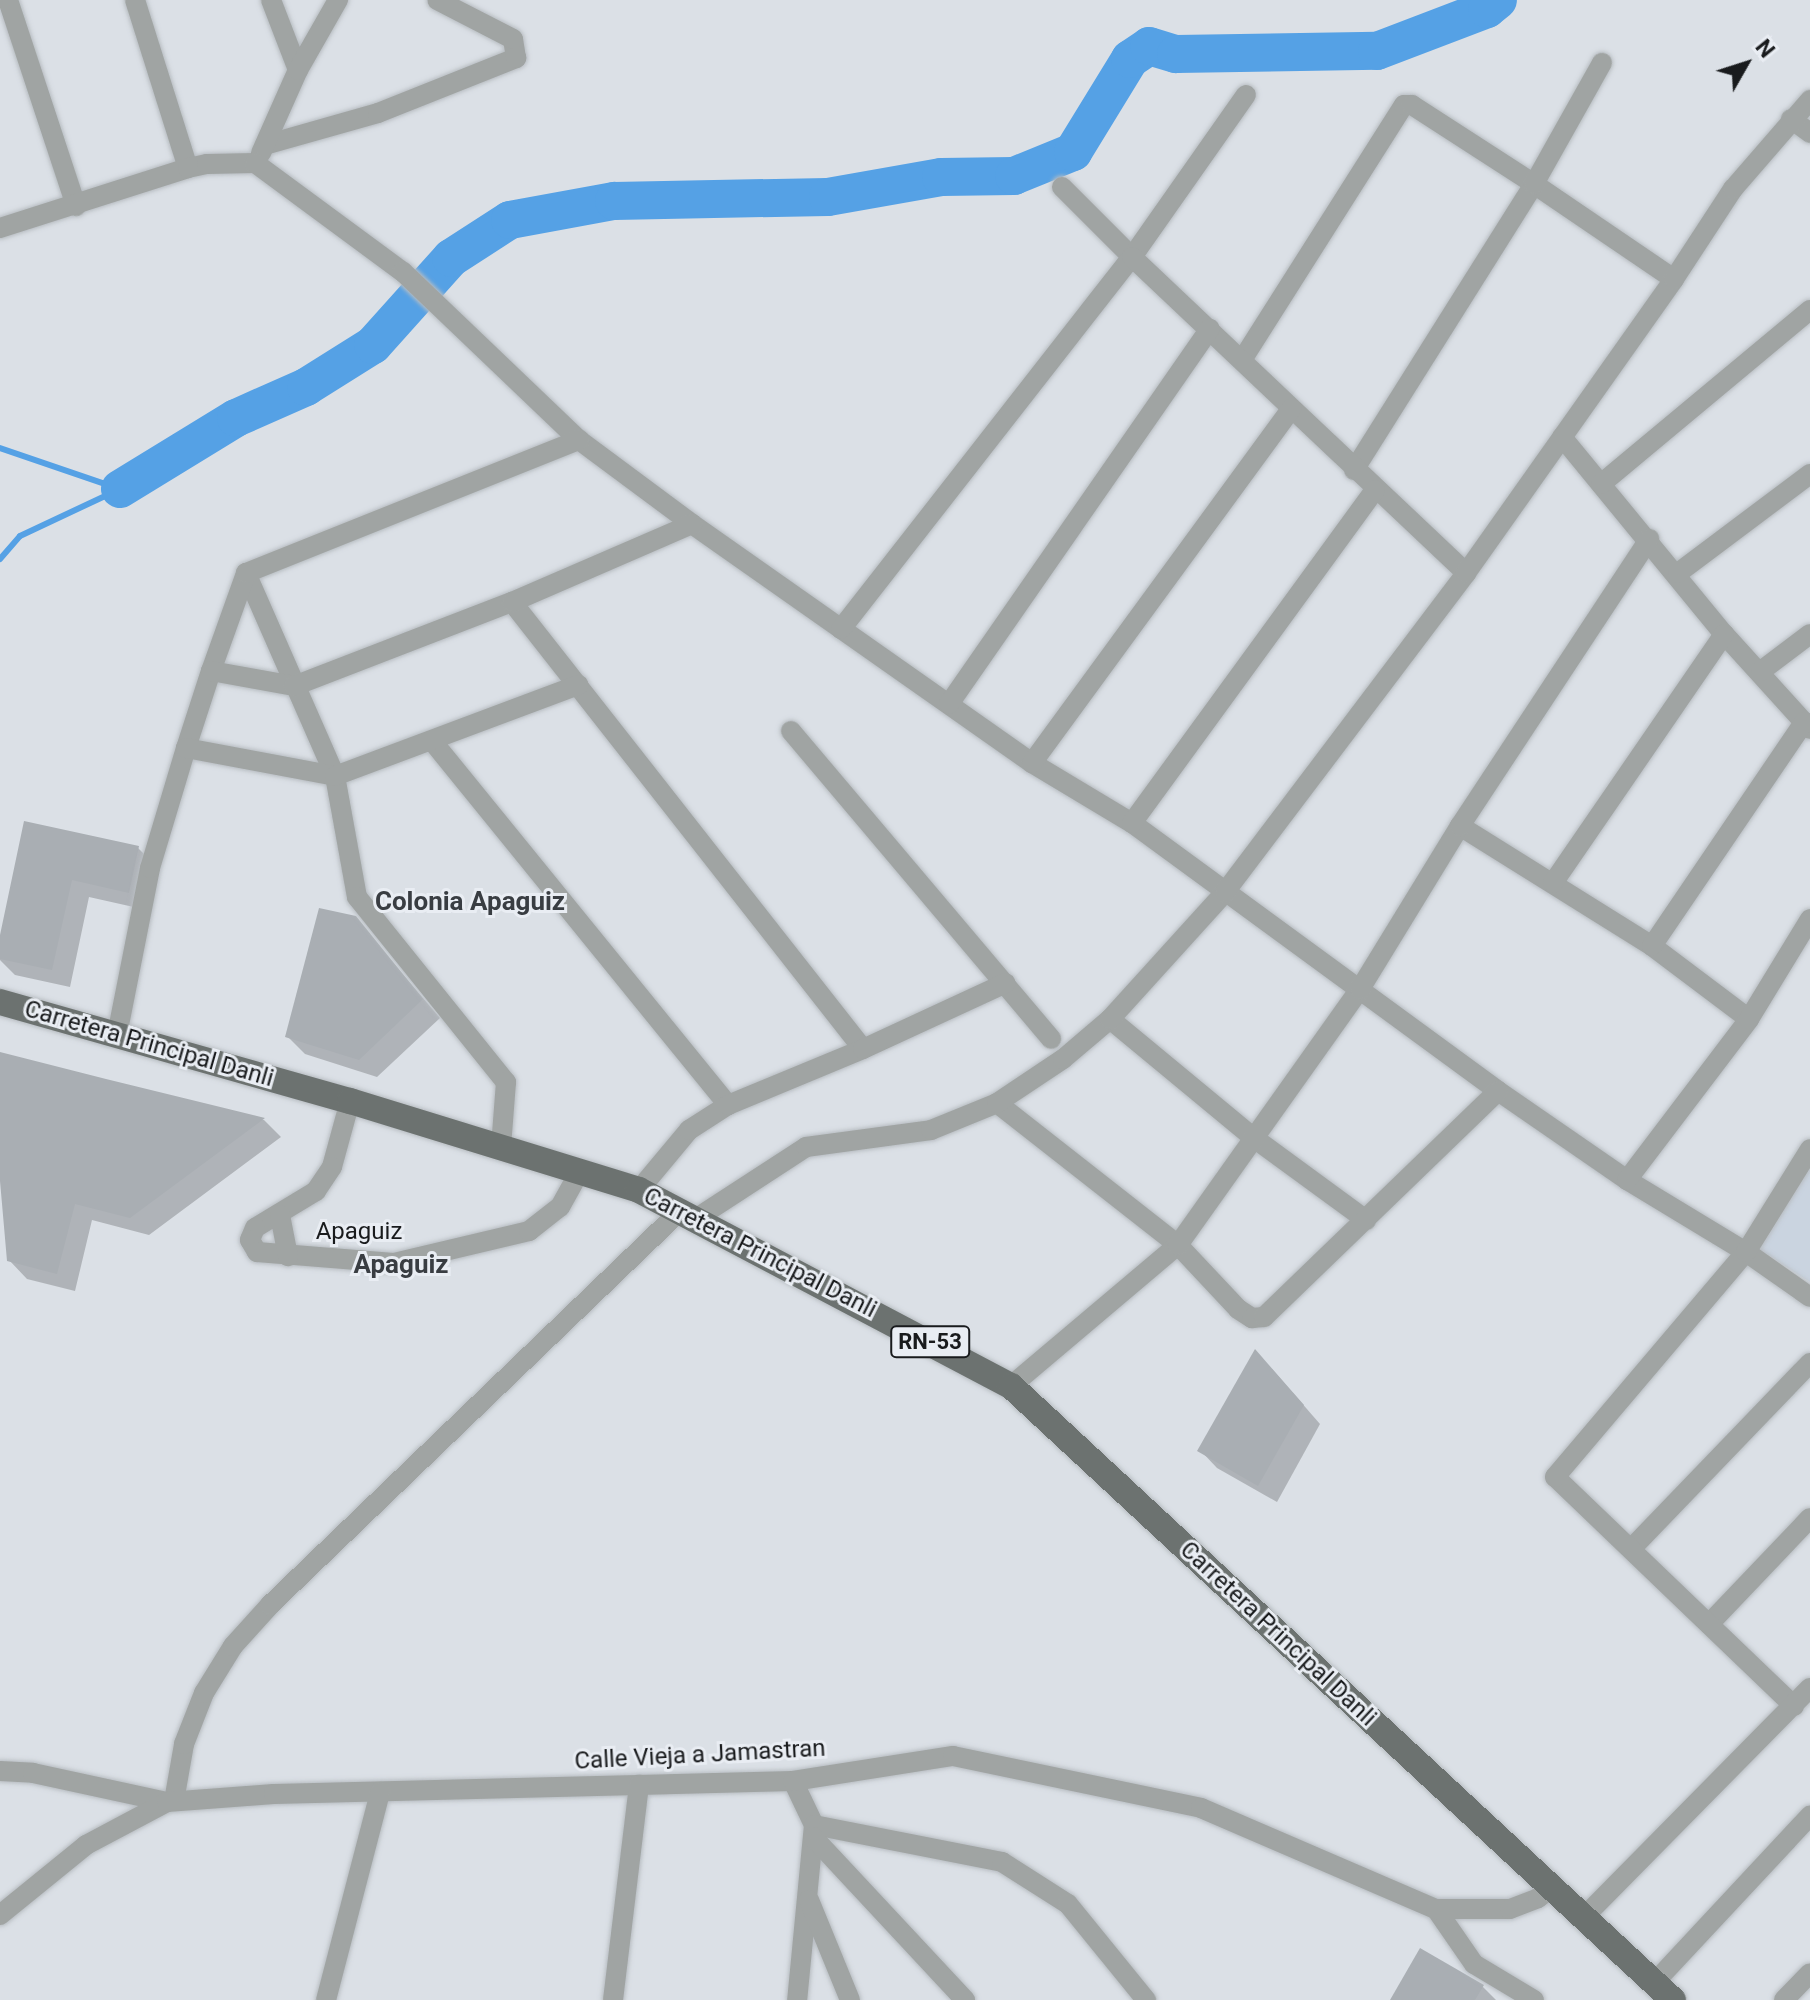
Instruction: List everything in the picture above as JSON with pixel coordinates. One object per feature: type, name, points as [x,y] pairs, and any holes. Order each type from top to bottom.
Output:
[{"type":"main road","name":"Carretera Principal Danli","points":[[0,1002],[350,1101],[639,1190],[1011,1386],[1664,1992]]},
{"type":"street","points":[[8,0],[76,206]]},
{"type":"street","points":[[135,0],[188,168]]},
{"type":"street","points":[[271,0],[298,70]]},
{"type":"street","points":[[255,163],[298,70],[338,0]]},
{"type":"street","points":[[265,145],[378,113],[516,58],[513,39],[437,0]]},
{"type":"street","points":[[1354,470],[1534,184],[1602,63]]},
{"type":"street","points":[[841,629],[1132,257],[1246,95]]},
{"type":"street","points":[[0,1771],[33,1773],[170,1801],[189,1731],[204,1693],[233,1646],[270,1605],[689,1214],[806,1147],[931,1130],[997,1103],[1063,1059],[1110,1019],[1225,892],[1466,573],[1674,279],[1733,189],[1810,100]]},
{"type":"street","points":[[1242,360],[1404,105],[1412,105],[1674,279]]},
{"type":"street","points":[[1791,119],[1810,133]]},
{"type":"street","points":[[0,228],[188,168],[207,164],[255,163],[403,272],[579,440],[692,524],[1032,763],[1132,823],[1498,1091],[1627,1180],[1746,1252],[1810,1297]]},
{"type":"street","points":[[1062,187],[1354,470],[1466,573]]},
{"type":"street","points":[[1601,484],[1810,310]]},
{"type":"street","points":[[949,704],[1210,329]]},
{"type":"street","points":[[1032,763],[1291,409]]},
{"type":"street","points":[[1562,437],[1678,573],[1724,634],[1761,671],[1807,725],[1652,946]]},
{"type":"street","points":[[117,1035],[150,868],[211,671],[246,573],[579,440]]},
{"type":"street","points":[[1678,573],[1810,474]]},
{"type":"street","points":[[1132,823],[1375,490]]},
{"type":"street","points":[[211,671],[294,686],[512,602],[692,524]]},
{"type":"street","points":[[1011,1386],[1178,1245],[1360,989],[1460,826],[1649,539]]},
{"type":"street","points":[[246,573],[335,776],[357,897],[506,1082],[501,1147]]},
{"type":"street","points":[[512,602],[863,1049]]},
{"type":"street","points":[[1553,883],[1724,634]]},
{"type":"street","points":[[1761,671],[1810,634]]},
{"type":"street","points":[[186,748],[335,776],[579,685]]},
{"type":"street","points":[[791,731],[1051,1039]]},
{"type":"street","points":[[433,742],[728,1105]]},
{"type":"street","points":[[1460,826],[1652,946],[1749,1019]]},
{"type":"street","points":[[1627,1180],[1749,1019],[1810,919]]},
{"type":"street","points":[[639,1190],[689,1130],[728,1105],[863,1049],[1006,983]]},
{"type":"street","points":[[1110,1019],[1254,1138],[1366,1220]]},
{"type":"street","points":[[997,1103],[1178,1245],[1238,1309],[1252,1318],[1264,1317],[1498,1091]]},
{"type":"street","name":"Apaguiz","points":[[350,1101],[332,1167],[316,1191],[257,1226],[250,1240],[257,1252],[394,1263],[529,1231],[560,1207],[579,1173]]},
{"type":"street","points":[[1794,1706],[1555,1477],[1746,1252],[1810,1149]]},
{"type":"street","points":[[280,1215],[288,1256]]},
{"type":"street","points":[[1631,1549],[1810,1363]]},
{"type":"street","points":[[1709,1624],[1810,1518]]},
{"type":"street","points":[[1583,1918],[1810,1688]]},
{"type":"street","name":"Calle Vieja a Jamastran","points":[[0,1915],[86,1845],[170,1801],[274,1794],[793,1781],[953,1756],[1201,1808],[1436,1909],[1510,1909],[1538,1898],[1550,1889]]},
{"type":"street","points":[[793,1781],[814,1831],[965,2000]]},
{"type":"street","points":[[613,2000],[639,1785]]},
{"type":"street","points":[[326,2000],[380,1792]]},
{"type":"street","points":[[1664,1992],[1810,1816]]},
{"type":"street","points":[[797,2000],[814,1831]]},
{"type":"street","points":[[814,1831],[1002,1862],[1068,1904],[1146,2000]]},
{"type":"street","points":[[807,1896],[850,2000]]},
{"type":"street","points":[[1436,1909],[1474,1964],[1534,2000]]},
{"type":"street","points":[[1784,2000],[1810,1973]]},
{"type":"shaded area","points":[[1810,1167],[1810,1282],[1756,1247]]},
{"type":"building","points":[[24,821],[139,846],[129,893],[72,880],[52,970],[0,959],[0,935]]},
{"type":"building","points":[[319,908],[356,916],[423,999],[359,1060],[285,1037]]},
{"type":"building","points":[[0,1052],[265,1118],[130,1218],[75,1204],[57,1274],[7,1261],[0,1181]]},
{"type":"building","points":[[1255,1349],[1304,1405],[1258,1486],[1197,1451]]},
{"type":"building","points":[[1420,1948],[1484,1985],[1475,2000],[1390,2000]]},
{"type":"waterway","points":[[120,489],[236,418],[306,387],[373,345],[451,258],[510,220],[614,201],[828,197],[941,177],[1014,176],[1073,152],[1130,59],[1149,46],[1176,54],[1377,51],[1487,9],[1498,0]]},
{"type":"waterway","points":[[0,448],[120,489]]},
{"type":"waterway","points":[[0,559],[20,536],[120,489]]},
{"type":"district","name":"Colonia Apaguiz","points":[[470,902]]},
{"type":"district","name":"Apaguiz","points":[[401,1265]]}]
